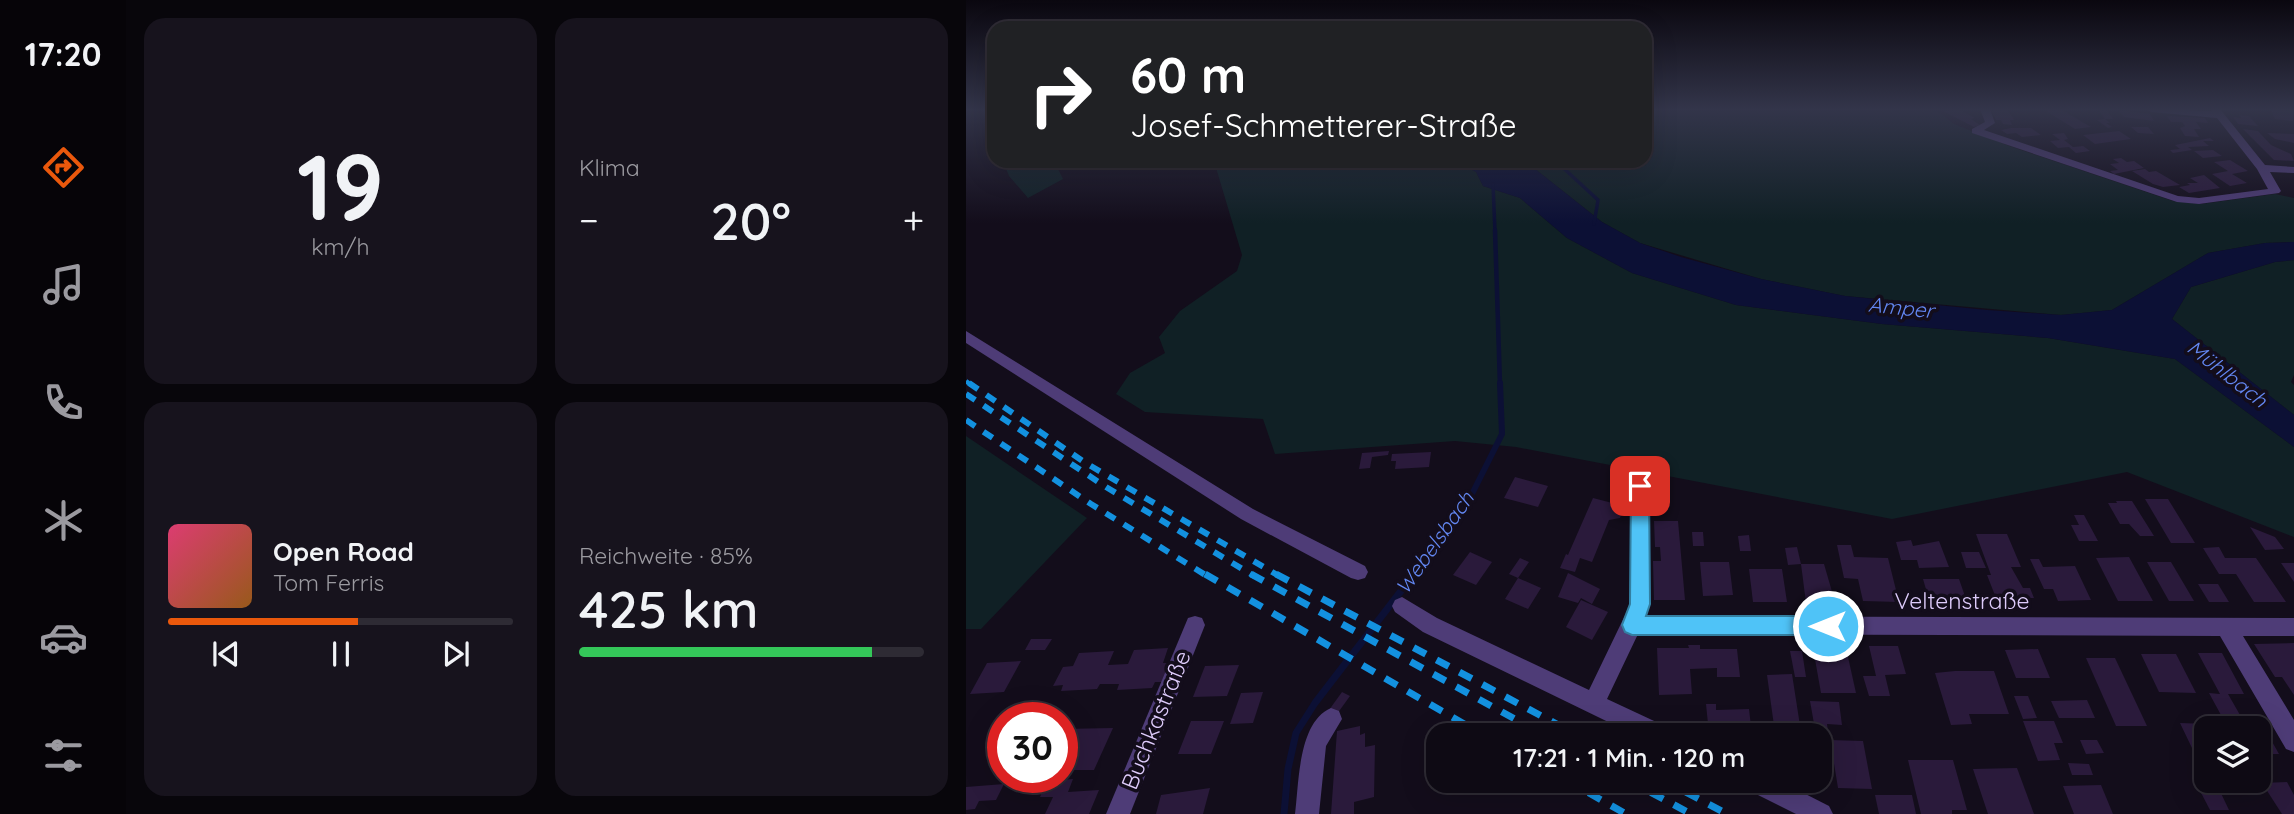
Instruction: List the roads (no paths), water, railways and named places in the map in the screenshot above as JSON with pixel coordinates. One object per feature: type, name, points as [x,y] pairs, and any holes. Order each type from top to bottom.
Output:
[{"type":"street","points":[[2023,147],[2177,199],[2199,201],[2275,191],[2262,168],[2245,147]]},
{"type":"street","points":[[2262,168],[2294,170]]},
{"type":"street","points":[[966,336],[1247,514],[1358,572]]},
{"type":"street","points":[[1594,703],[1640,604],[1640,486]]},
{"type":"street","points":[[1402,606],[1430,625],[1635,723]]},
{"type":"street","name":"Buchkastraße","points":[[1118,814],[1195,625]]},
{"type":"street","name":"Veltenstraße","points":[[1632,625],[2294,627]]},
{"type":"street","points":[[2225,626],[2294,741]]},
{"type":"street","points":[[1307,814],[1315,743],[1331,719]]},
{"type":"street","points":[[1778,793],[1821,814]]},
{"type":"water","points":[[1469,168],[1534,168],[1602,222],[1640,243],[1761,279],[1845,296],[1987,310],[2061,315],[2112,310],[2208,253],[2265,243],[2294,242],[2294,260],[2275,262],[2191,287],[2172,319],[2294,415],[2294,447],[2175,359],[2048,338],[1882,324],[1736,305],[1632,273],[1567,238],[1520,198],[1483,186],[1476,172]]},
{"type":"waterway","points":[[1563,168],[1598,200],[1594,224]]},
{"type":"waterway","name":"Webelsbach","points":[[1493,184],[1495,232]]},
{"type":"waterway","name":"Webelsbach","points":[[1495,230],[1500,385]]},
{"type":"waterway","name":"Webelsbach","points":[[1412,576],[1467,504],[1502,434],[1500,383]]},
{"type":"waterway","name":"Webelsbach","points":[[1284,814],[1288,769],[1296,733],[1315,703],[1414,574]]},
{"type":"railway","points":[[966,381],[971,385]]},
{"type":"railway","points":[[969,383],[1084,462],[1279,576]]},
{"type":"railway","points":[[966,394],[1106,487],[1254,576]]},
{"type":"railway","points":[[966,420],[1091,504],[1207,576]]},
{"type":"railway","points":[[1205,574],[1462,723]]},
{"type":"railway","points":[[1251,574],[1522,723]]},
{"type":"railway","points":[[1276,574],[1555,723]]},
{"type":"railway","points":[[1589,793],[1626,814]]},
{"type":"railway","points":[[1652,793],[1691,814]]},
{"type":"railway","points":[[1687,793],[1727,814]]},
{"type":"water label","name":"Amper","points":[[1901,308]]},
{"type":"water label","name":"Mühlbach","points":[[2227,374]]}]
